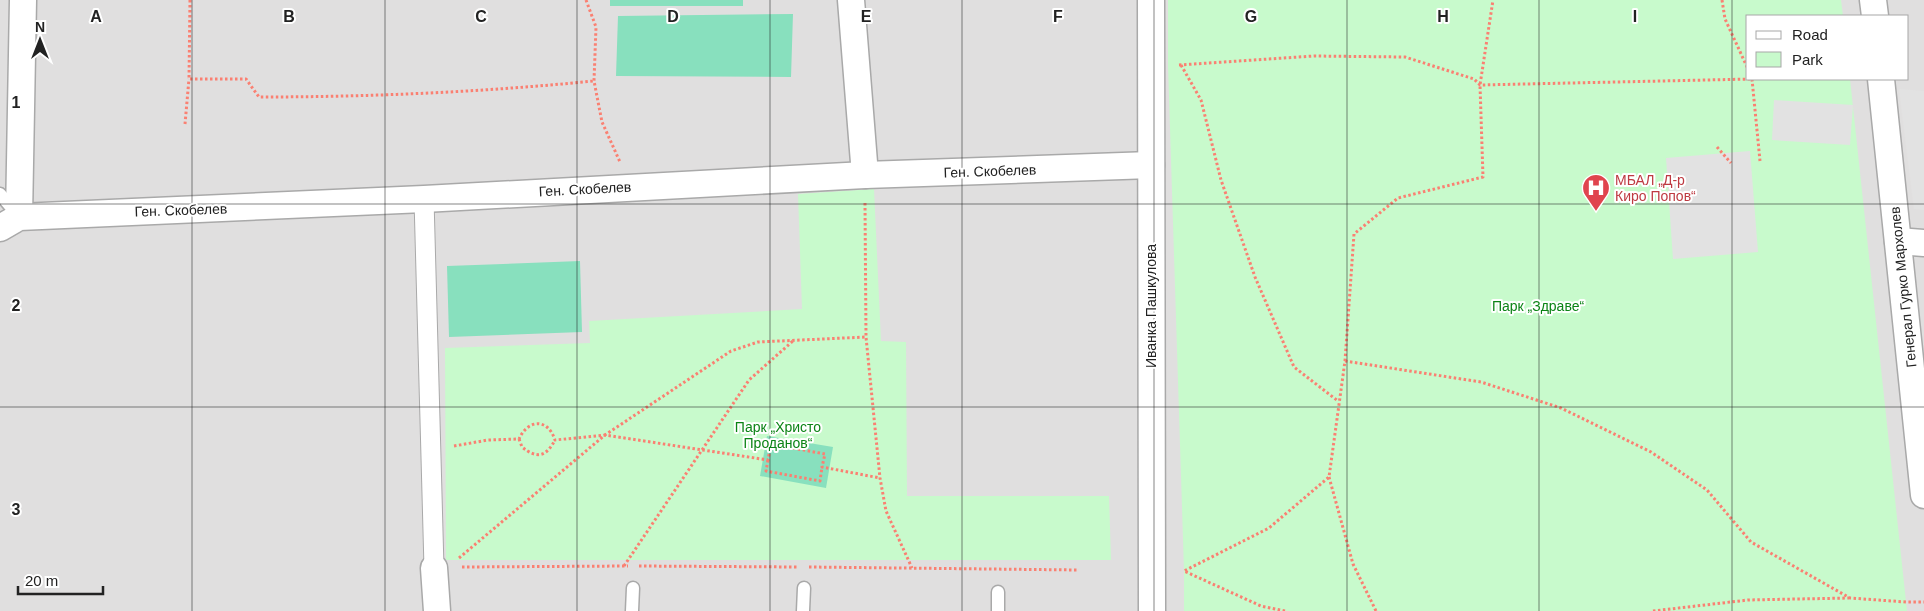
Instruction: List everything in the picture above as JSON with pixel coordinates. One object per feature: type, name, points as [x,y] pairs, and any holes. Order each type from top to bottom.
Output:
[{"type":"street","points":[[6,219],[23,0]]},
{"type":"street","points":[[851,0],[865,175]]},
{"type":"street","name":"Иванка Пашкулова","points":[[1151,0],[1152,611]]},
{"type":"street","points":[[1873,0],[1875,15]]},
{"type":"street","name":"Генерал Гурко Мархолев","points":[[1881,80],[1924,495]]},
{"type":"street","name":"Ген. Скобелев","points":[[6,219],[865,175],[1151,165]]},
{"type":"street","points":[[424,199],[431,449],[441,567],[437,611]]},
{"type":"street","points":[[1898,241],[1924,243]]},
{"type":"lane","points":[[0,194],[6,219]]},
{"type":"lane","points":[[632,611],[633,588]]},
{"type":"lane","points":[[804,588],[804,611]]},
{"type":"lane","points":[[998,592],[998,611]]},
{"type":"path","points":[[185,124],[189,79],[190,0]]},
{"type":"path","points":[[586,0],[596,26],[594,81],[602,122],[623,168],[623,187]]},
{"type":"path","points":[[1376,611],[1353,564],[1329,477],[1345,361],[1354,234],[1398,198],[1483,177],[1480,86],[1493,0]]},
{"type":"path","points":[[1722,0],[1725,19],[1746,65]]},
{"type":"path","points":[[1151,64],[1314,56],[1405,57],[1474,79],[1480,86]]},
{"type":"path","points":[[1181,64],[1201,100],[1224,189],[1255,277],[1294,367],[1338,401]]},
{"type":"path","points":[[189,79],[246,79],[259,97],[352,97],[504,90],[594,81]]},
{"type":"path","points":[[1480,86],[1746,79]]},
{"type":"path","points":[[1752,80],[1760,161]]},
{"type":"path","points":[[1717,147],[1731,163]]},
{"type":"path","points":[[865,175],[866,337],[880,478],[886,511],[912,568]]},
{"type":"path","points":[[441,567],[605,435],[731,350],[758,342],[866,337]]},
{"type":"path","points":[[624,566],[700,450],[749,380],[794,340]]},
{"type":"path","points":[[1345,361],[1481,382],[1561,408],[1651,452],[1708,490],[1751,542],[1850,598]]},
{"type":"path","points":[[519,439],[526,428],[539,424],[551,430],[555,440]]},
{"type":"path","points":[[555,440],[605,435],[768,460]]},
{"type":"path","points":[[431,449],[488,440],[519,439]]},
{"type":"path","points":[[519,439],[522,448],[535,455],[541,455],[549,450],[555,440]]},
{"type":"path","points":[[771,444],[825,454],[822,467],[820,481],[766,471],[771,444]]},
{"type":"path","points":[[822,467],[880,478]]},
{"type":"path","points":[[1285,611],[1261,606],[1184,571],[1269,528],[1329,477]]},
{"type":"path","points":[[441,567],[624,566],[1079,570]]},
{"type":"path","points":[[1653,611],[1748,600],[1850,598],[1924,602]]},
{"type":"shaded area","points":[[0,0],[1924,0],[1924,611],[0,611]]},
{"type":"shaded area","points":[[1899,89],[1924,91],[1924,210],[1914,209]]},
{"type":"shaded area","points":[[1774,100],[1853,105],[1850,145],[1772,140]]},
{"type":"shaded area","points":[[1750,151],[1758,252],[1673,259],[1666,158]]},
{"type":"green space","points":[[610,0],[743,0],[743,6],[610,6]]},
{"type":"green space","name":"Парк „Здраве“","points":[[1168,0],[1841,0],[1843,15],[1746,15],[1746,80],[1850,80],[1907,611],[1184,611],[1168,65]]},
{"type":"green space","points":[[793,14],[791,77],[616,76],[618,16]]},
{"type":"green space","name":"Парк „Христо Проданов“","points":[[874,189],[881,341],[906,342],[907,496],[1109,496],[1111,560],[446,560],[445,348],[590,343],[589,321],[802,309],[798,194]]},
{"type":"green space","points":[[580,261],[582,332],[449,337],[447,266]]},
{"type":"green space","points":[[767,436],[833,447],[826,488],[760,476]]},
{"type":"place","name":"МБАЛ „Д-р Киро Попов“","points":[[1596,212]]}]
